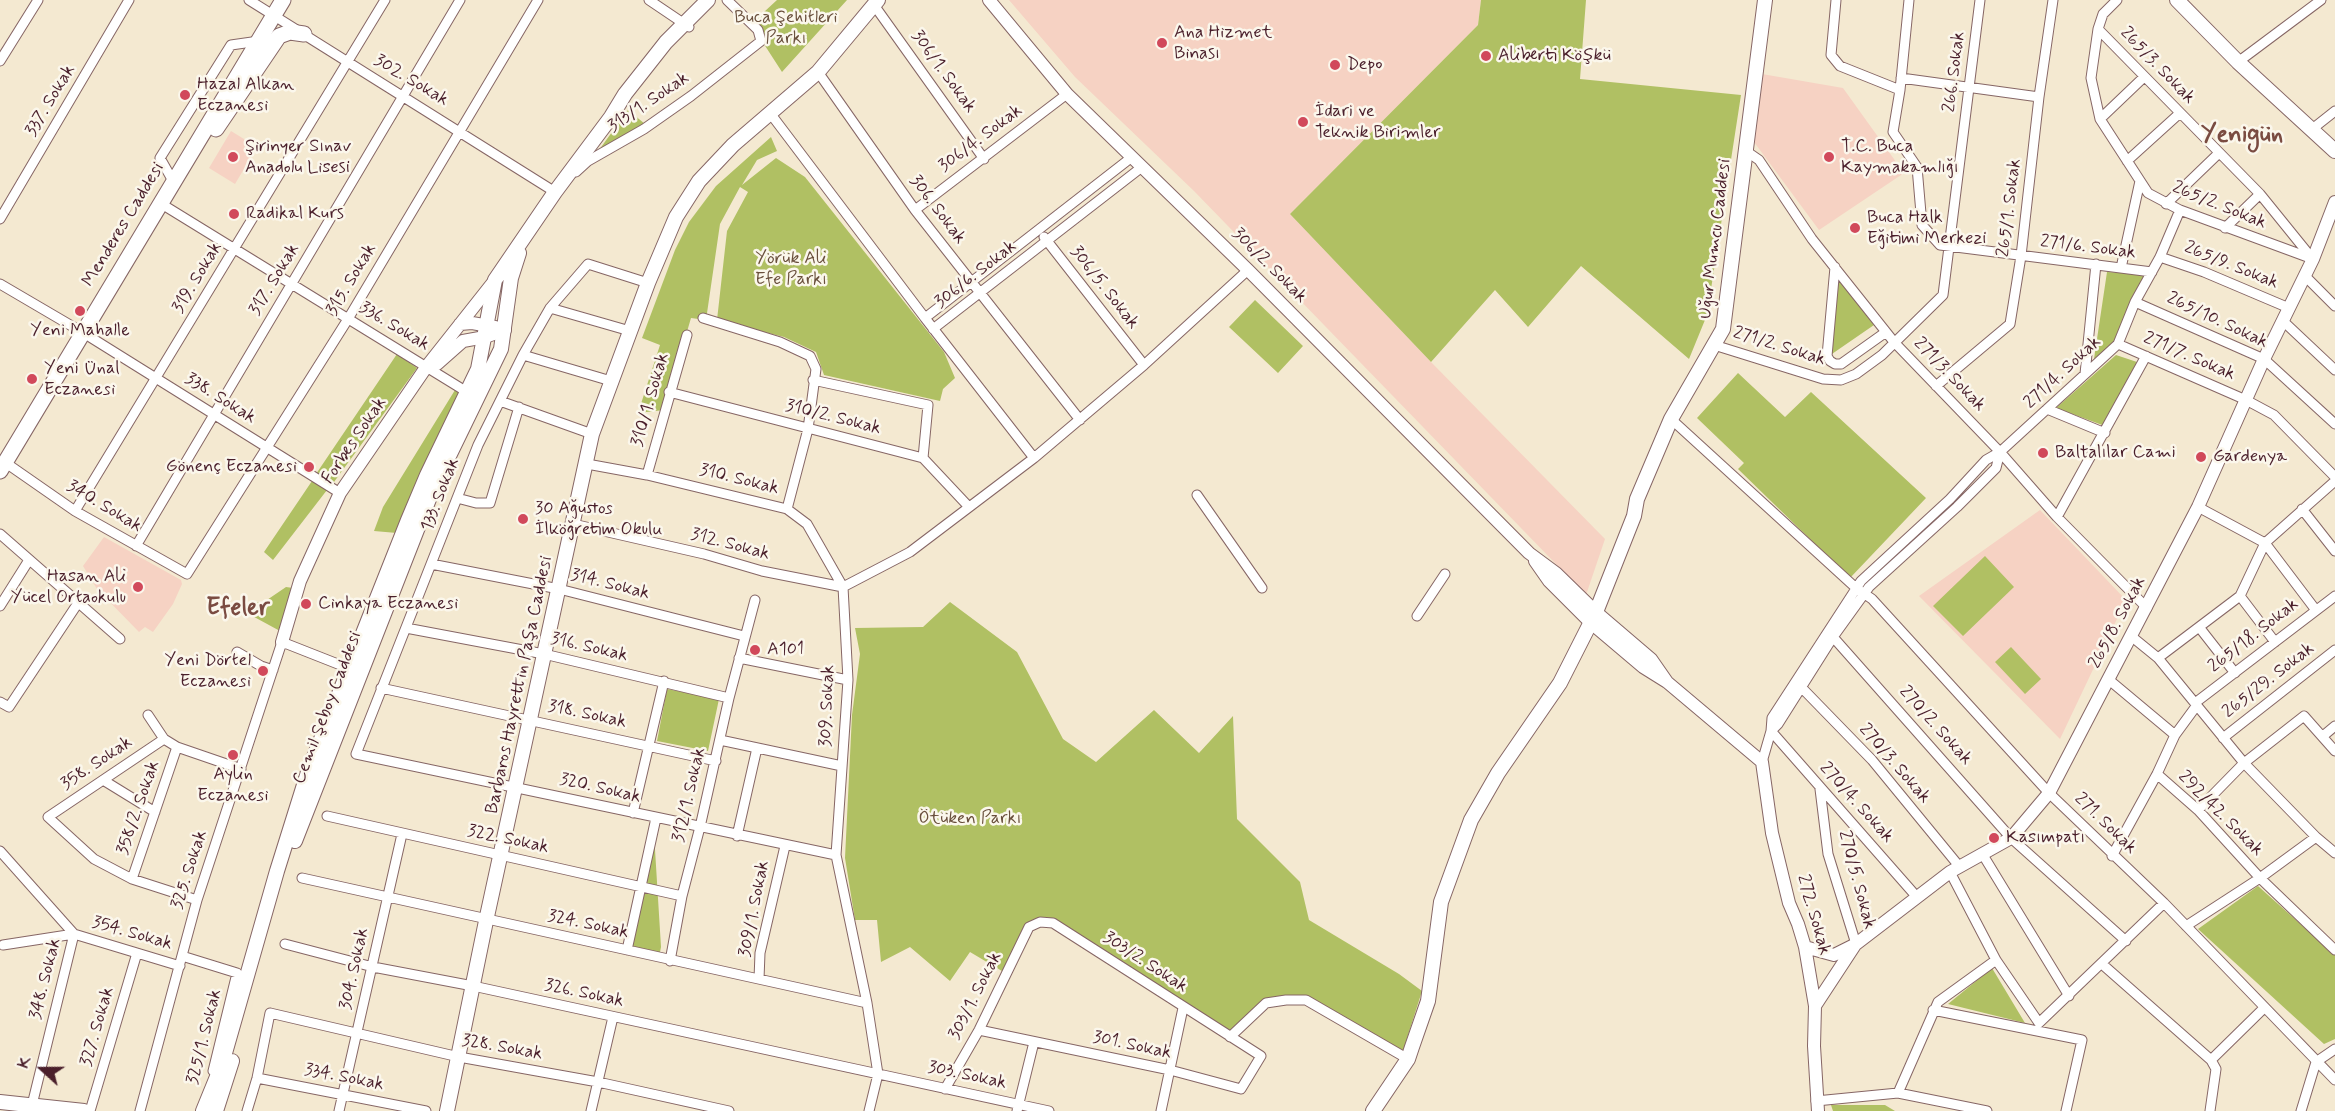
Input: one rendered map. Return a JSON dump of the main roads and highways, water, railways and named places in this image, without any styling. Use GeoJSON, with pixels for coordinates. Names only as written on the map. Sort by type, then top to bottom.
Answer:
{"type":"FeatureCollection","features":[{"type":"Feature","properties":{"kind":"main road","name":"Menderes Caddesi"},"geometry":{"type":"LineString","coordinates":[[3,467],[283,0]]}},
{"type":"Feature","properties":{"kind":"main road","name":"Forbes Sokak"},"geometry":{"type":"LineString","coordinates":[[467,392],[478,369],[495,280],[625,94],[708,0]]}},
{"type":"Feature","properties":{"kind":"main road","name":"Forbes Sokak"},"geometry":{"type":"LineString","coordinates":[[687,25],[718,0]]}},
{"type":"Feature","properties":{"kind":"main road","name":"Uğur Mumcu Caddesi"},"geometry":{"type":"LineString","coordinates":[[1373,1111],[1408,1059],[1428,1001],[1441,902],[1471,820],[1498,773],[1554,691],[1554,678],[1591,615],[1625,514],[1637,499],[1671,419],[1723,329],[1765,0]]}},
{"type":"Feature","properties":{"kind":"main road"},"geometry":{"type":"LineString","coordinates":[[2177,0],[2238,62],[2335,151]]}},
{"type":"Feature","properties":{"kind":"main road","name":"Barbaros Hayrettin Paşa Caddesi"},"geometry":{"type":"LineString","coordinates":[[447,1111],[592,434],[648,283],[676,217],[699,182],[734,145],[818,72],[876,2]]}},
{"type":"Feature","properties":{"kind":"main road"},"geometry":{"type":"LineString","coordinates":[[191,151],[204,147],[279,36],[290,32],[304,34]]}},
{"type":"Feature","properties":{"kind":"main road"},"geometry":{"type":"LineString","coordinates":[[2311,130],[2335,162]]}},
{"type":"Feature","properties":{"kind":"main road","name":"Cemil Şeboy Caddesi"},"geometry":{"type":"LineString","coordinates":[[214,1108],[282,874],[433,489],[501,349],[511,278],[523,241]]}},
{"type":"Feature","properties":{"kind":"main road","name":"Cemil Şeboy Caddesi"},"geometry":{"type":"LineString","coordinates":[[214,1108],[221,1067],[308,772],[393,556],[427,475],[467,392]]}},
{"type":"Feature","properties":{"kind":"main road"},"geometry":{"type":"LineString","coordinates":[[0,1102],[31,1108],[84,1111]]}},
{"type":"Feature","properties":{"kind":"place","name":"Ana Hizmet Binası"},"geometry":{"type":"Point","coordinates":[1162,43]}},
{"type":"Feature","properties":{"kind":"place","name":"Aliberti Köşkü"},"geometry":{"type":"Point","coordinates":[1486,56]}},
{"type":"Feature","properties":{"kind":"place","name":"Depo"},"geometry":{"type":"Point","coordinates":[1335,65]}},
{"type":"Feature","properties":{"kind":"place","name":"Hazal Alkan Eczanesi"},"geometry":{"type":"Point","coordinates":[185,95]}},
{"type":"Feature","properties":{"kind":"place","name":"İdari ve Teknik Birimler"},"geometry":{"type":"Point","coordinates":[1303,122]}},
{"type":"Feature","properties":{"kind":"place","name":"Şirinyer Sınav Anadolu Lisesi"},"geometry":{"type":"Point","coordinates":[233,157]}},
{"type":"Feature","properties":{"kind":"place","name":"T.C. Buca Kaymakamlığı"},"geometry":{"type":"Point","coordinates":[1829,157]}},
{"type":"Feature","properties":{"kind":"place","name":"Radikal Kurs"},"geometry":{"type":"Point","coordinates":[234,214]}},
{"type":"Feature","properties":{"kind":"place","name":"Buca Halk Eğitimi Merkezi"},"geometry":{"type":"Point","coordinates":[1855,228]}},
{"type":"Feature","properties":{"kind":"place","name":"Yeni Mahalle"},"geometry":{"type":"Point","coordinates":[80,311]}},
{"type":"Feature","properties":{"kind":"place","name":"Yeni Ünal Eczanesi"},"geometry":{"type":"Point","coordinates":[32,379]}},
{"type":"Feature","properties":{"kind":"place","name":"Baltalılar Cami"},"geometry":{"type":"Point","coordinates":[2043,453]}},
{"type":"Feature","properties":{"kind":"place","name":"Gardenya"},"geometry":{"type":"Point","coordinates":[2201,457]}},
{"type":"Feature","properties":{"kind":"place","name":"Gönenç Eczanesi"},"geometry":{"type":"Point","coordinates":[309,467]}},
{"type":"Feature","properties":{"kind":"place","name":"30 Ağustos İlköğretim Okulu"},"geometry":{"type":"Point","coordinates":[523,519]}},
{"type":"Feature","properties":{"kind":"place","name":"Hasan Ali Yücel Ortaokulu"},"geometry":{"type":"Point","coordinates":[138,587]}},
{"type":"Feature","properties":{"kind":"place","name":"Cinkaya Eczanesi"},"geometry":{"type":"Point","coordinates":[306,604]}},
{"type":"Feature","properties":{"kind":"place","name":"A101"},"geometry":{"type":"Point","coordinates":[755,650]}},
{"type":"Feature","properties":{"kind":"place","name":"Yeni Dörtel Eczanesi"},"geometry":{"type":"Point","coordinates":[263,671]}},
{"type":"Feature","properties":{"kind":"place","name":"Aylin Eczanesi"},"geometry":{"type":"Point","coordinates":[233,755]}},
{"type":"Feature","properties":{"kind":"place","name":"Kasımpatı"},"geometry":{"type":"Point","coordinates":[1994,838]}},
{"type":"Feature","properties":{"kind":"district","name":"Yenigün"},"geometry":{"type":"Point","coordinates":[2242,136]}},
{"type":"Feature","properties":{"kind":"district","name":"Efeler"},"geometry":{"type":"Point","coordinates":[238,609]}},
{"type":"Feature","properties":{"kind":"park label","name":"Buca Şehitleri Parkı"},"geometry":{"type":"Point","coordinates":[786,28]}},
{"type":"Feature","properties":{"kind":"park label","name":"Yörük Ali Efe Parkı"},"geometry":{"type":"Point","coordinates":[791,269]}},
{"type":"Feature","properties":{"kind":"park label","name":"Ötüken Parkı"},"geometry":{"type":"Point","coordinates":[970,819]}}]}
